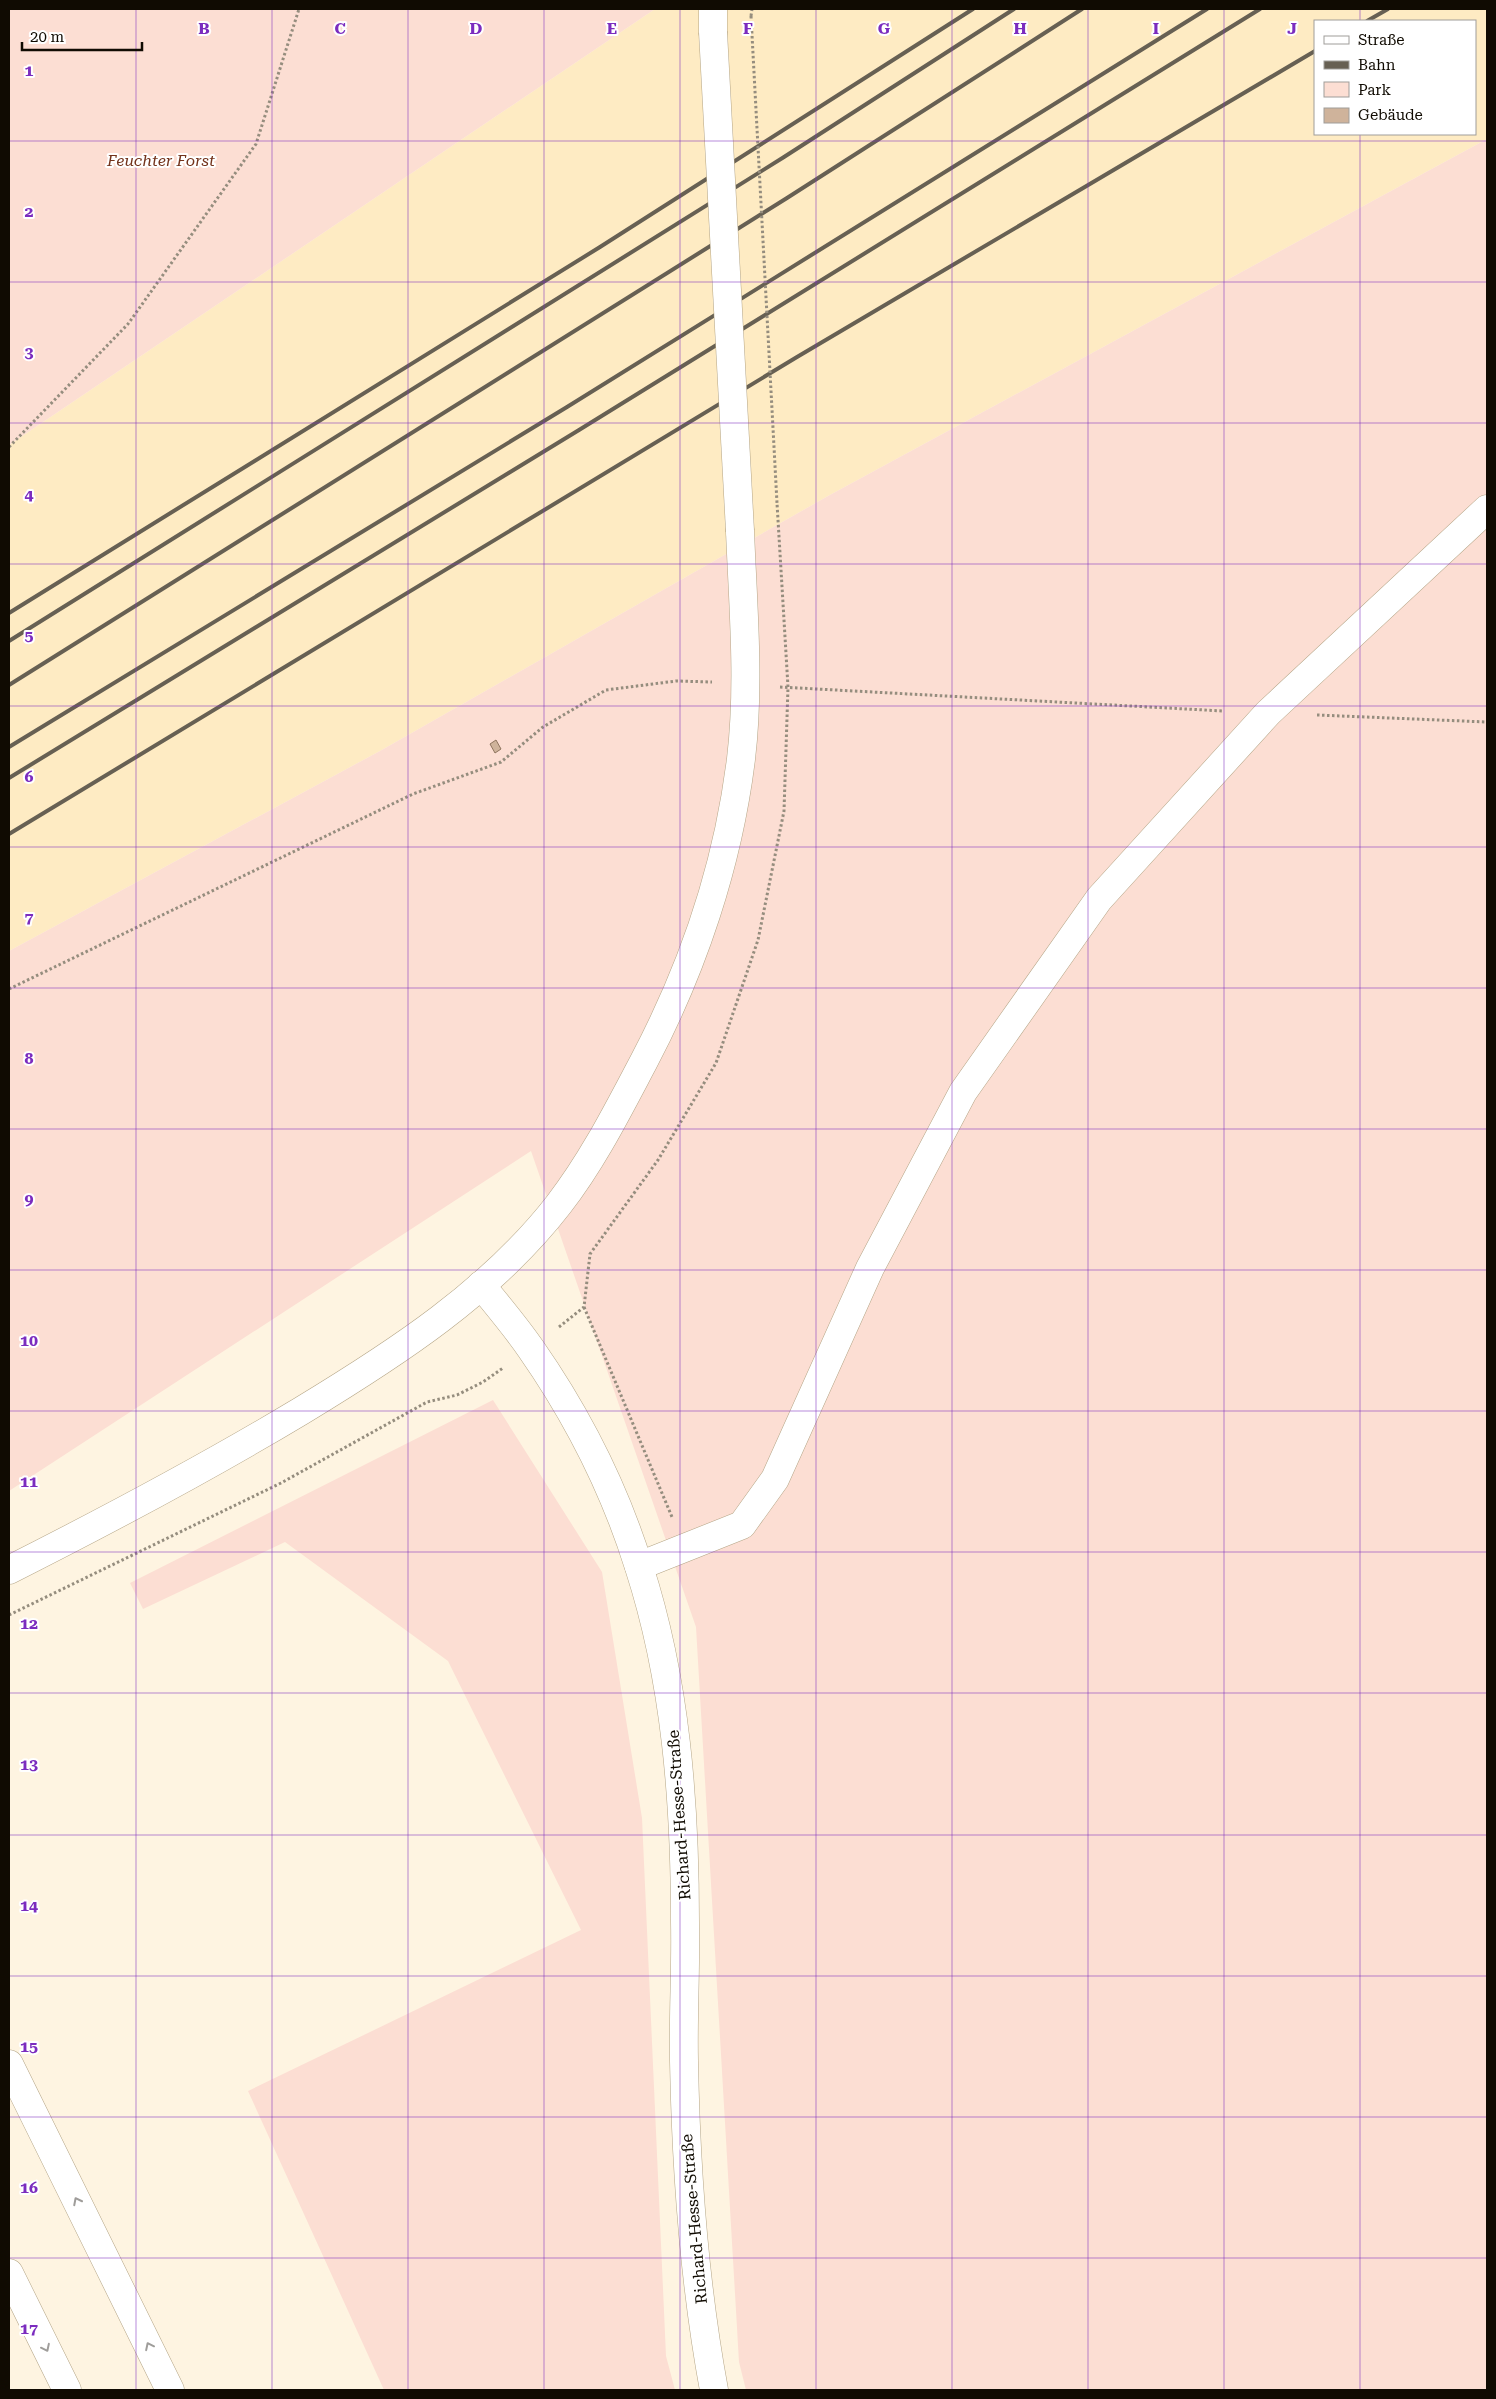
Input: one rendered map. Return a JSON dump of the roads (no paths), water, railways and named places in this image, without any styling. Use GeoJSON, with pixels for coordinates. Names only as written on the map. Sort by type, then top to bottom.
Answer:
{"type":"FeatureCollection","features":[{"type":"Feature","properties":{"kind":"main road"},"geometry":{"type":"LineString","coordinates":[[9,1570],[206,1467],[315,1403],[425,1331],[481,1285],[531,1236],[558,1205],[583,1170],[611,1124],[657,1037],[675,996],[713,891],[730,826],[741,758],[745,683],[740,530],[713,20]]}},
{"type":"Feature","properties":{"kind":"main road"},"geometry":{"type":"LineString","coordinates":[[639,1566],[742,1525],[775,1479],[870,1268],[963,1092],[1099,899],[1268,714],[1487,510]]}},
{"type":"Feature","properties":{"kind":"main road","name":"Richard-Hesse-Straße"},"geometry":{"type":"LineString","coordinates":[[481,1285],[531,1348],[576,1423],[617,1508],[639,1566],[659,1645],[676,1749],[683,1838],[685,1894],[684,2059],[687,2164],[695,2254],[714,2390]]}},
{"type":"Feature","properties":{"kind":"main road"},"geometry":{"type":"LineString","coordinates":[[9,2064],[170,2390]]}},
{"type":"Feature","properties":{"kind":"main road"},"geometry":{"type":"LineString","coordinates":[[9,2273],[67,2390]]}},
{"type":"Feature","properties":{"kind":"railway"},"geometry":{"type":"LineString","coordinates":[[9,613],[600,247],[973,9]]}},
{"type":"Feature","properties":{"kind":"railway"},"geometry":{"type":"LineString","coordinates":[[9,641],[784,157],[1014,9]]}},
{"type":"Feature","properties":{"kind":"railway"},"geometry":{"type":"LineString","coordinates":[[9,685],[787,198],[1082,9]]}},
{"type":"Feature","properties":{"kind":"railway"},"geometry":{"type":"LineString","coordinates":[[9,747],[567,407],[1207,9]]}},
{"type":"Feature","properties":{"kind":"railway"},"geometry":{"type":"LineString","coordinates":[[9,778],[579,430],[1260,9]]}},
{"type":"Feature","properties":{"kind":"railway"},"geometry":{"type":"LineString","coordinates":[[1369,20],[1388,9]]}},
{"type":"Feature","properties":{"kind":"railway"},"geometry":{"type":"LineString","coordinates":[[9,834],[797,357],[1314,52]]}},
{"type":"Feature","properties":{"kind":"park label","name":"Feuchter Forst"},"geometry":{"type":"Point","coordinates":[161,160]}}]}
